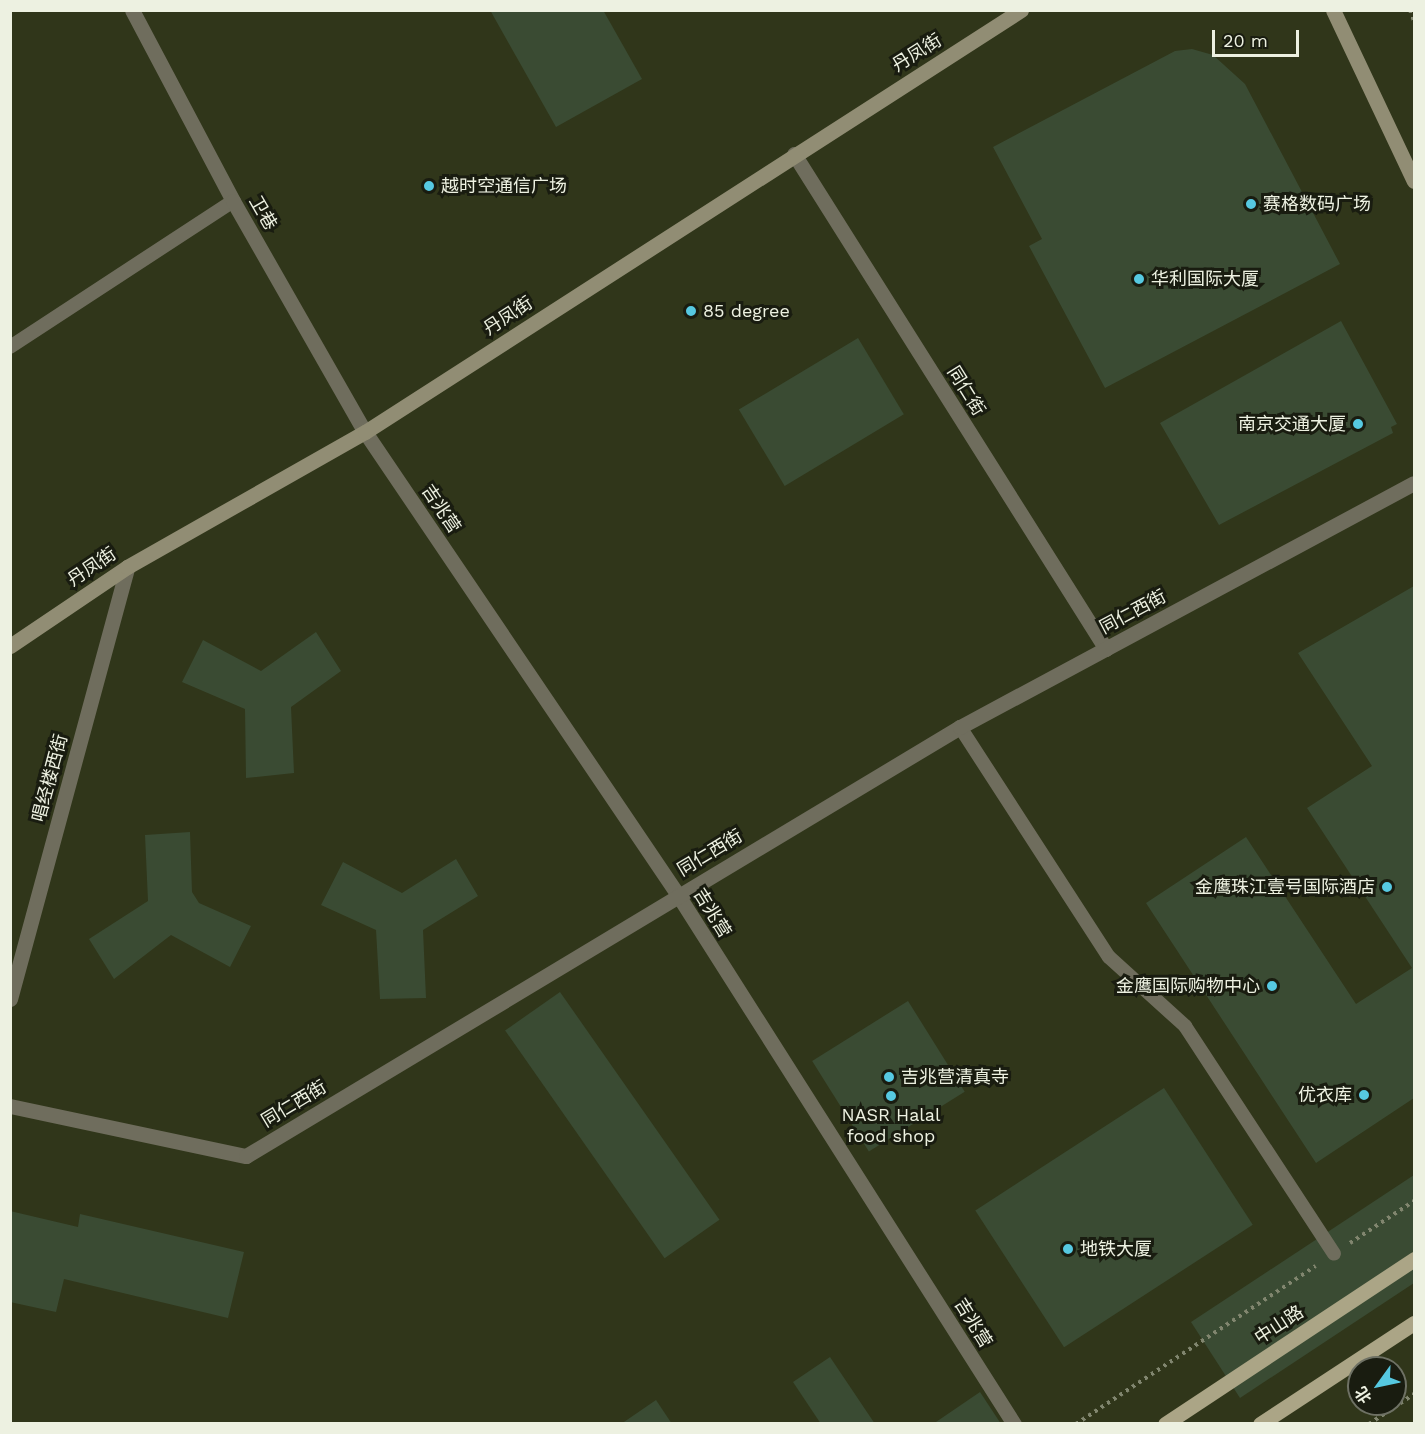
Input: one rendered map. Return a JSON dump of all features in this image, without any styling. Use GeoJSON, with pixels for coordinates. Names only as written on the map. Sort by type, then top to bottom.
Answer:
{"type":"FeatureCollection","features":[{"type":"Feature","properties":{"kind":"main road","name":"丹凤街"},"geometry":{"type":"LineString","coordinates":[[10,646],[127,567],[365,432],[1021,10]]}},
{"type":"Feature","properties":{"kind":"main road"},"geometry":{"type":"LineString","coordinates":[[1333,10],[1414,181]]}},
{"type":"Feature","properties":{"kind":"main road","name":"中山路"},"geometry":{"type":"LineString","coordinates":[[1165,1424],[1414,1259]]}},
{"type":"Feature","properties":{"kind":"main road"},"geometry":{"type":"LineString","coordinates":[[1260,1424],[1414,1323]]}},
{"type":"Feature","properties":{"kind":"street","name":"卫巷"},"geometry":{"type":"LineString","coordinates":[[132,10],[233,201],[365,432]]}},
{"type":"Feature","properties":{"kind":"street","name":"同仁街"},"geometry":{"type":"LineString","coordinates":[[794,154],[1106,649]]}},
{"type":"Feature","properties":{"kind":"street","name":"吉兆营"},"geometry":{"type":"LineString","coordinates":[[365,432],[678,895],[1014,1424]]}},
{"type":"Feature","properties":{"kind":"street","name":"同仁西街"},"geometry":{"type":"LineString","coordinates":[[10,1106],[246,1156],[960,727],[1414,483]]}},
{"type":"Feature","properties":{"kind":"street","name":"唱经楼西街"},"geometry":{"type":"LineString","coordinates":[[10,999],[127,567]]}},
{"type":"Feature","properties":{"kind":"lane"},"geometry":{"type":"LineString","coordinates":[[10,346],[233,201]]}},
{"type":"Feature","properties":{"kind":"lane"},"geometry":{"type":"LineString","coordinates":[[960,727],[1109,957],[1185,1026],[1334,1254]]}},
{"type":"Feature","properties":{"kind":"path"},"geometry":{"type":"LineString","coordinates":[[1410,10],[1414,21]]}},
{"type":"Feature","properties":{"kind":"path"},"geometry":{"type":"LineString","coordinates":[[1076,1424],[1414,1201]]}},
{"type":"Feature","properties":{"kind":"path"},"geometry":{"type":"LineString","coordinates":[[1369,1424],[1414,1394]]}},
{"type":"Feature","properties":{"kind":"building"},"geometry":{"type":"Polygon","coordinates":[[[490,10],[603,10],[642,79],[556,127],[490,10]]]}},
{"type":"Feature","properties":{"kind":"building","name":"赛格数码广场"},"geometry":{"type":"Polygon","coordinates":[[[1192,49],[1213,55],[1245,84],[1340,264],[1105,388],[1029,246],[1042,239],[993,147],[1175,51],[1192,49]]]}},
{"type":"Feature","properties":{"kind":"building"},"geometry":{"type":"Polygon","coordinates":[[[1341,321],[1397,424],[1391,427],[1393,433],[1219,525],[1160,423],[1341,321]]]}},
{"type":"Feature","properties":{"kind":"building"},"geometry":{"type":"Polygon","coordinates":[[[858,338],[904,414],[785,486],[739,410],[858,338]]]}},
{"type":"Feature","properties":{"kind":"building","name":"金鹰国际购物中心"},"geometry":{"type":"Polygon","coordinates":[[[1414,586],[1414,1098],[1316,1163],[1146,903],[1246,837],[1356,1004],[1412,968],[1307,808],[1372,766],[1298,653],[1414,586]]]}},
{"type":"Feature","properties":{"kind":"building"},"geometry":{"type":"Polygon","coordinates":[[[316,632],[341,671],[291,707],[294,773],[246,778],[245,709],[182,682],[203,640],[261,671],[316,632]]]}},
{"type":"Feature","properties":{"kind":"building"},"geometry":{"type":"Polygon","coordinates":[[[190,832],[192,892],[199,903],[251,926],[230,967],[171,935],[114,979],[89,939],[148,901],[145,835],[190,832]]]}},
{"type":"Feature","properties":{"kind":"building"},"geometry":{"type":"Polygon","coordinates":[[[456,859],[478,896],[423,930],[426,998],[380,999],[376,930],[321,905],[343,862],[402,893],[456,859]]]}},
{"type":"Feature","properties":{"kind":"building"},"geometry":{"type":"Polygon","coordinates":[[[560,992],[719,1220],[665,1258],[505,1030],[560,992]]]}},
{"type":"Feature","properties":{"kind":"building","name":"吉兆营清真寺"},"geometry":{"type":"Polygon","coordinates":[[[908,1001],[965,1092],[869,1152],[812,1061],[908,1001]]]}},
{"type":"Feature","properties":{"kind":"building"},"geometry":{"type":"Polygon","coordinates":[[[1164,1088],[1253,1225],[1064,1347],[975,1211],[1164,1088]]]}},
{"type":"Feature","properties":{"kind":"building"},"geometry":{"type":"Polygon","coordinates":[[[1414,1175],[1414,1283],[1240,1398],[1191,1322],[1414,1175]]]}},
{"type":"Feature","properties":{"kind":"building"},"geometry":{"type":"Polygon","coordinates":[[[10,1211],[78,1227],[80,1214],[244,1252],[228,1318],[64,1279],[56,1312],[10,1302],[10,1211]]]}},
{"type":"Feature","properties":{"kind":"building"},"geometry":{"type":"Polygon","coordinates":[[[830,1357],[875,1424],[821,1424],[793,1382],[830,1357]]]}},
{"type":"Feature","properties":{"kind":"building"},"geometry":{"type":"Polygon","coordinates":[[[980,1392],[1001,1424],[933,1424],[980,1392]]]}},
{"type":"Feature","properties":{"kind":"building"},"geometry":{"type":"Polygon","coordinates":[[[656,1400],[672,1424],[621,1424],[656,1400]]]}},
{"type":"Feature","properties":{"kind":"place","name":"越时空通信广场"},"geometry":{"type":"Point","coordinates":[429,186]}},
{"type":"Feature","properties":{"kind":"place","name":"赛格数码广场"},"geometry":{"type":"Point","coordinates":[1251,204]}},
{"type":"Feature","properties":{"kind":"place","name":"华利国际大厦"},"geometry":{"type":"Point","coordinates":[1139,279]}},
{"type":"Feature","properties":{"kind":"place","name":"85 degree"},"geometry":{"type":"Point","coordinates":[691,311]}},
{"type":"Feature","properties":{"kind":"place","name":"南京交通大厦"},"geometry":{"type":"Point","coordinates":[1358,424]}},
{"type":"Feature","properties":{"kind":"place","name":"金鹰珠江壹号国际酒店"},"geometry":{"type":"Point","coordinates":[1387,887]}},
{"type":"Feature","properties":{"kind":"place","name":"金鹰国际购物中心"},"geometry":{"type":"Point","coordinates":[1272,986]}},
{"type":"Feature","properties":{"kind":"place","name":"吉兆营清真寺"},"geometry":{"type":"Point","coordinates":[889,1077]}},
{"type":"Feature","properties":{"kind":"place","name":"优衣库"},"geometry":{"type":"Point","coordinates":[1364,1095]}},
{"type":"Feature","properties":{"kind":"place","name":"NASR Halal food shop"},"geometry":{"type":"Point","coordinates":[891,1096]}},
{"type":"Feature","properties":{"kind":"place","name":"地铁大厦"},"geometry":{"type":"Point","coordinates":[1068,1249]}}]}
